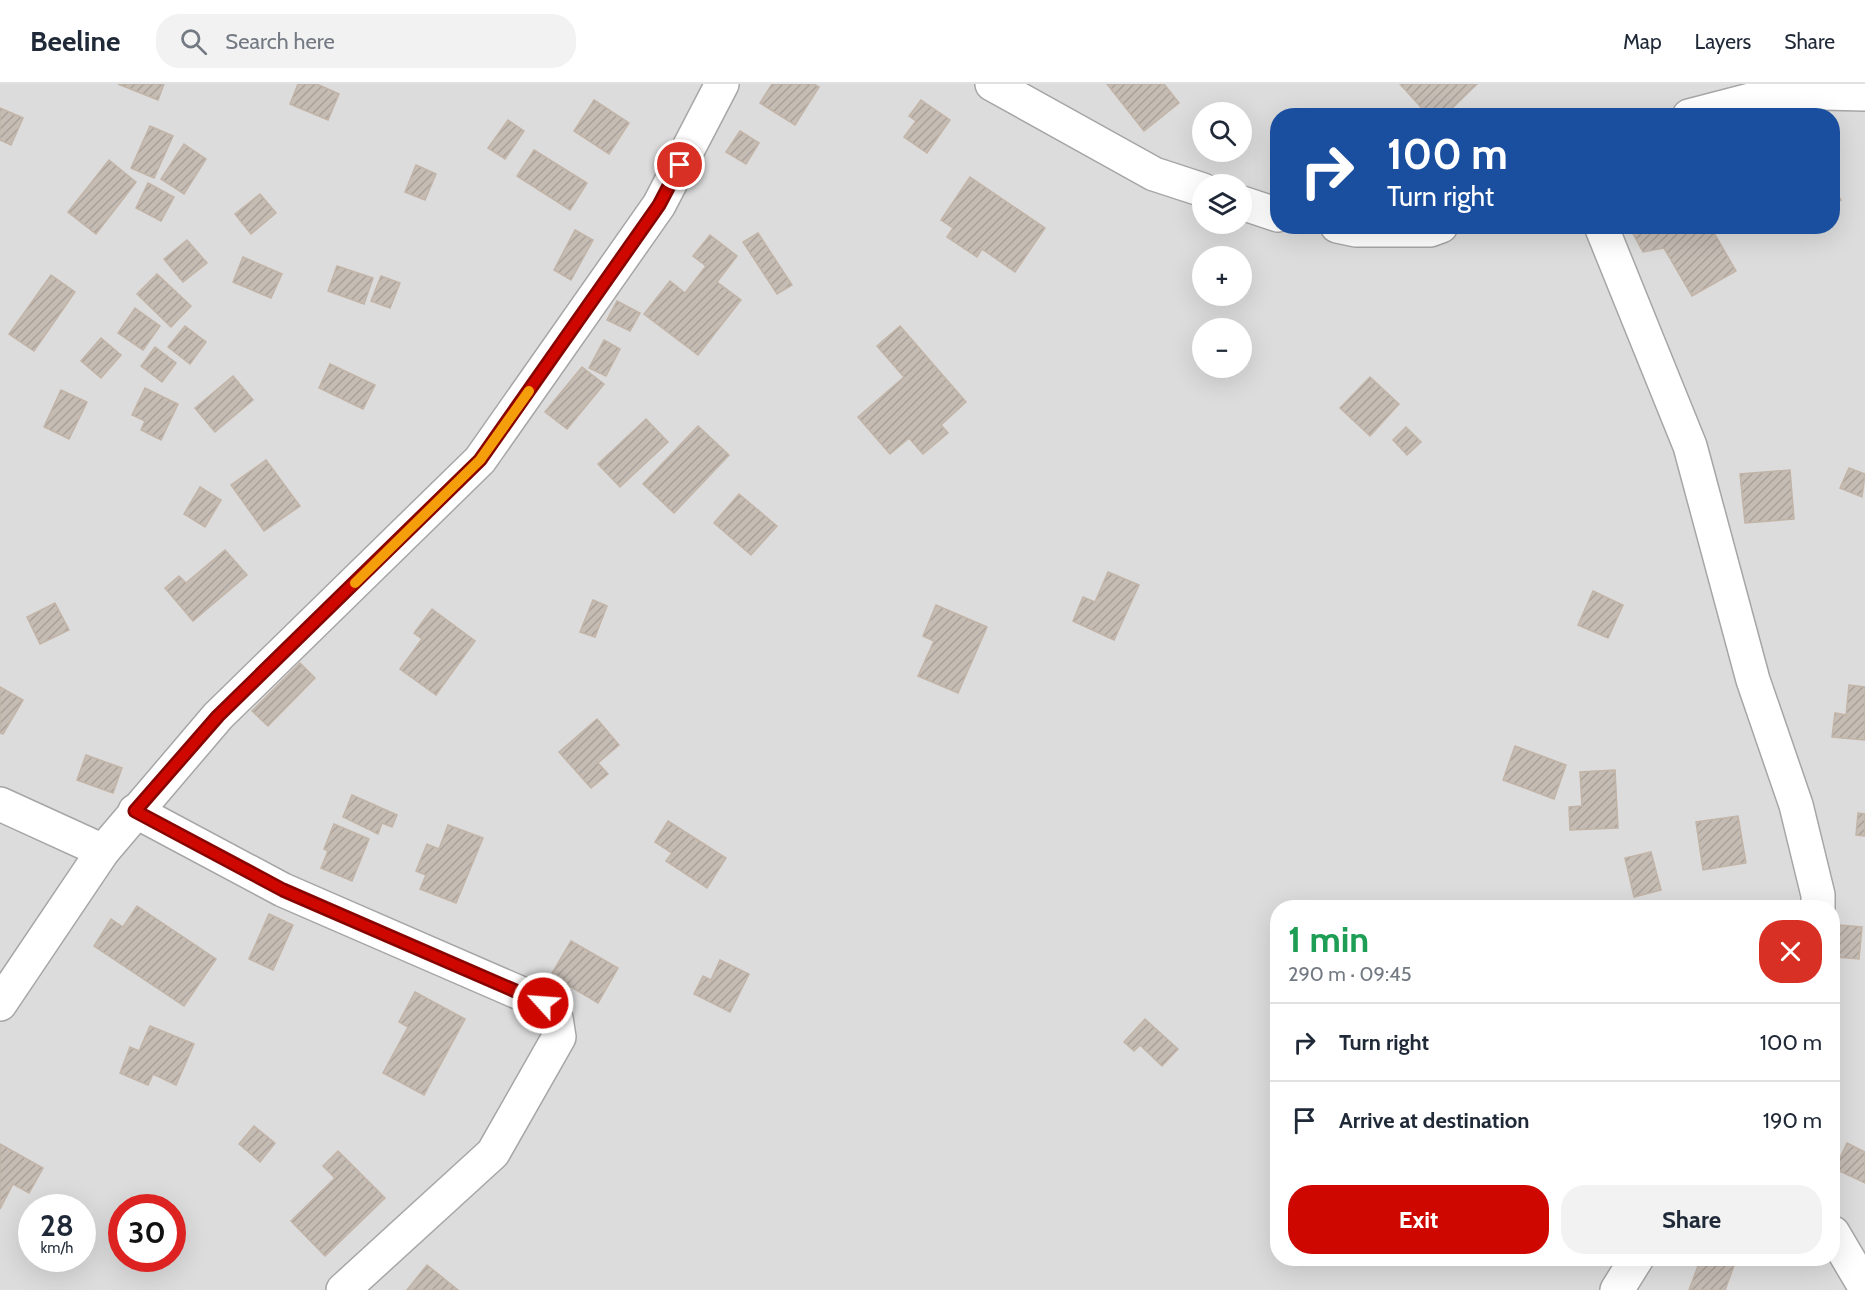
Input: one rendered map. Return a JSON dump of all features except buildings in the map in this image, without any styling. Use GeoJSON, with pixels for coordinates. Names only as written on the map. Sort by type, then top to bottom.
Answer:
{"type":"FeatureCollection","features":[{"type":"Feature","properties":{"kind":"street"},"geometry":{"type":"LineString","coordinates":[[0,1004],[103,851],[218,716],[480,460],[659,205],[722,84]]}},
{"type":"Feature","properties":{"kind":"street"},"geometry":{"type":"LineString","coordinates":[[992,84],[1154,174],[1192,186]]}},
{"type":"Feature","properties":{"kind":"street"},"geometry":{"type":"LineString","coordinates":[[1720,108],[1781,92],[1865,94]]}},
{"type":"Feature","properties":{"kind":"street"},"geometry":{"type":"LineString","coordinates":[[1252,206],[1270,212]]}},
{"type":"Feature","properties":{"kind":"street"},"geometry":{"type":"LineString","coordinates":[[1604,234],[1690,446],[1753,680],[1796,805],[1818,900]]}},
{"type":"Feature","properties":{"kind":"street"},"geometry":{"type":"LineString","coordinates":[[0,804],[103,851]]}},
{"type":"Feature","properties":{"kind":"street"},"geometry":{"type":"LineString","coordinates":[[135,811],[283,890],[543,1003],[556,1018],[559,1037],[550,1058],[494,1153],[343,1290]]}},
{"type":"Feature","properties":{"kind":"street"},"geometry":{"type":"LineString","coordinates":[[1840,1245],[1865,1287]]}},
{"type":"Feature","properties":{"kind":"street"},"geometry":{"type":"LineString","coordinates":[[1617,1290],[1632,1266]]}},
{"type":"Feature","properties":{"kind":"shaded area"},"geometry":{"type":"Polygon","coordinates":[[[0,84],[1865,84],[1865,1290],[0,1290],[0,84]]]}},
{"type":"Feature","properties":{"kind":"slow traffic"},"geometry":{"type":"LineString","coordinates":[[355,583],[480,460],[529,391]]}},
{"type":"Feature","properties":{"kind":"route"},"geometry":{"type":"LineString","coordinates":[[543,1003],[283,890],[135,811],[218,716],[480,460],[659,205],[680,165]]}}]}
